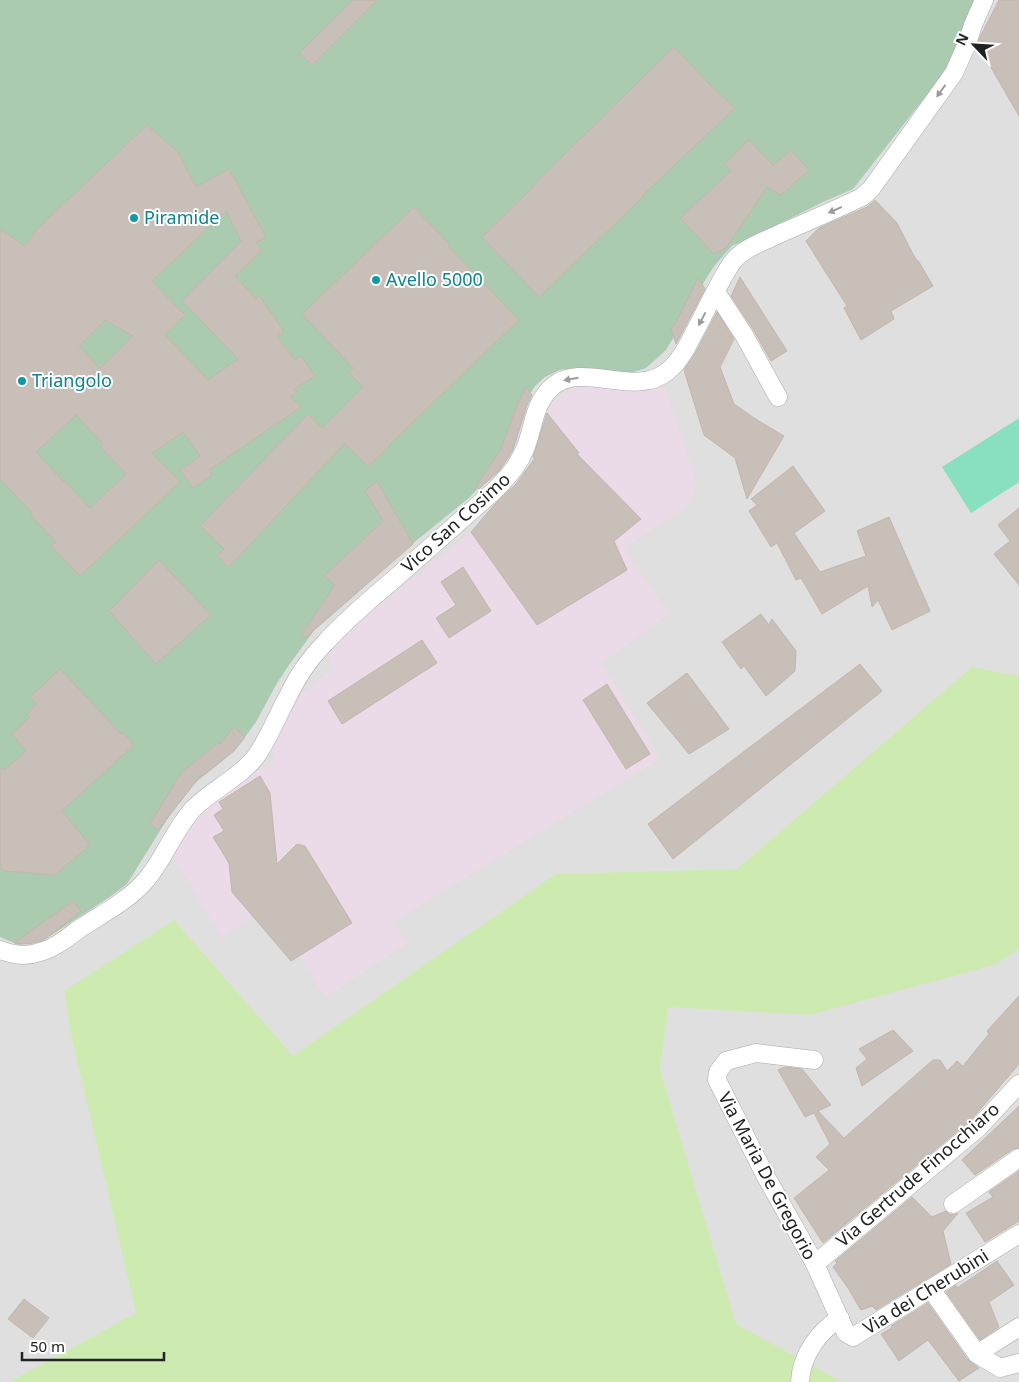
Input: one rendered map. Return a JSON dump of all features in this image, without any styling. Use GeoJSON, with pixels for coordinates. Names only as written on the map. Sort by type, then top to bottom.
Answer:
{"type":"FeatureCollection","features":[{"type":"Feature","properties":{"kind":"street","name":"Vico San Cosimo"},"geometry":{"type":"LineString","coordinates":[[0,950],[21,955],[42,952],[56,945],[135,891],[153,871],[183,821],[195,807],[246,767],[256,756],[266,741],[288,695],[322,645],[356,612],[508,478],[524,452],[534,416],[545,394],[560,381],[571,378],[583,377],[624,382],[656,379],[668,371],[686,348],[721,280],[740,254],[862,197],[871,188],[954,74],[984,0]]}},
{"type":"Feature","properties":{"kind":"street"},"geometry":{"type":"LineString","coordinates":[[716,292],[744,335],[778,397]]}},
{"type":"Feature","properties":{"kind":"street","name":"Via Maria De Gregorio"},"geometry":{"type":"LineString","coordinates":[[814,1060],[756,1053],[726,1061],[718,1072],[717,1080],[765,1175],[815,1264],[840,1318]]}},
{"type":"Feature","properties":{"kind":"street","name":"Via Gertrude Finocchiaro"},"geometry":{"type":"LineString","coordinates":[[815,1264],[978,1128],[1016,1093]]}},
{"type":"Feature","properties":{"kind":"street"},"geometry":{"type":"LineString","coordinates":[[953,1204],[1019,1158]]}},
{"type":"Feature","properties":{"kind":"street","name":"Via dei Cherubini"},"geometry":{"type":"LineString","coordinates":[[840,1318],[846,1333],[853,1337],[1019,1234]]}},
{"type":"Feature","properties":{"kind":"street"},"geometry":{"type":"LineString","coordinates":[[931,1289],[977,1354],[1000,1368],[1019,1363]]}},
{"type":"Feature","properties":{"kind":"street"},"geometry":{"type":"LineString","coordinates":[[800,1382],[802,1366],[814,1342],[830,1324],[840,1318]]}},
{"type":"Feature","properties":{"kind":"street"},"geometry":{"type":"LineString","coordinates":[[977,1354],[1019,1327]]}},
{"type":"Feature","properties":{"kind":"shaded area"},"geometry":{"type":"Polygon","coordinates":[[[0,0],[1019,0],[1019,1382],[0,1382],[0,0]]]}},
{"type":"Feature","properties":{"kind":"shaded area"},"geometry":{"type":"Polygon","coordinates":[[[587,385],[628,391],[665,387],[696,481],[695,489],[687,505],[678,513],[624,548],[669,614],[602,663],[660,759],[393,922],[408,943],[325,997],[268,906],[222,938],[173,856],[199,810],[276,760],[270,746],[297,698],[334,668],[327,655],[346,633],[503,506],[509,490],[532,462],[550,406],[556,398],[565,392],[587,385]]]}},
{"type":"Feature","properties":{"kind":"green space"},"geometry":{"type":"Polygon","coordinates":[[[0,0],[975,0],[970,9],[959,43],[944,73],[853,189],[732,246],[707,277],[666,350],[646,368],[627,374],[562,369],[545,377],[535,386],[486,480],[470,497],[395,558],[316,628],[277,683],[256,722],[245,737],[237,747],[195,783],[171,813],[127,884],[41,942],[19,945],[0,937],[0,0]]]}},
{"type":"Feature","properties":{"kind":"green space"},"geometry":{"type":"Polygon","coordinates":[[[1019,418],[1019,482],[971,513],[942,467],[1019,418]]]}},
{"type":"Feature","properties":{"kind":"green space"},"geometry":{"type":"Polygon","coordinates":[[[972,667],[1019,676],[1019,950],[994,965],[810,1015],[668,1007],[660,1070],[736,1324],[842,1382],[9,1382],[136,1313],[71,1035],[64,991],[174,920],[293,1056],[556,874],[737,869],[972,667]]]}},
{"type":"Feature","properties":{"kind":"building"},"geometry":{"type":"Polygon","coordinates":[[[353,0],[377,0],[312,65],[299,53],[353,0]]]}},
{"type":"Feature","properties":{"kind":"building"},"geometry":{"type":"Polygon","coordinates":[[[999,0],[1019,0],[1019,116],[978,45],[980,37],[999,0]]]}},
{"type":"Feature","properties":{"kind":"building"},"geometry":{"type":"Polygon","coordinates":[[[674,47],[735,108],[539,297],[482,237],[674,47]]]}},
{"type":"Feature","properties":{"kind":"building"},"geometry":{"type":"Polygon","coordinates":[[[147,125],[179,153],[196,187],[229,169],[266,237],[256,243],[262,249],[235,276],[256,299],[259,295],[284,332],[277,337],[295,360],[301,356],[315,376],[295,389],[297,392],[291,397],[301,407],[209,470],[212,475],[193,488],[180,470],[200,456],[183,432],[152,453],[180,482],[80,576],[51,546],[56,542],[0,479],[0,229],[25,246],[37,229],[147,125]],[[226,211],[152,281],[185,315],[165,335],[208,380],[238,359],[182,301],[241,241],[226,211]],[[105,320],[79,346],[100,369],[133,336],[105,320]],[[76,415],[36,452],[90,508],[126,474],[100,447],[103,444],[76,415]]]}},
{"type":"Feature","properties":{"kind":"building"},"geometry":{"type":"Polygon","coordinates":[[[749,140],[773,165],[791,150],[809,170],[781,195],[767,187],[726,248],[714,254],[680,218],[731,171],[724,164],[749,140]]]}},
{"type":"Feature","properties":{"kind":"building"},"geometry":{"type":"Polygon","coordinates":[[[875,200],[897,223],[915,258],[933,286],[891,311],[894,319],[861,340],[844,308],[847,306],[806,241],[819,228],[867,207],[875,200]]]}},
{"type":"Feature","properties":{"kind":"building"},"geometry":{"type":"Polygon","coordinates":[[[414,207],[450,245],[448,246],[519,320],[368,467],[345,443],[229,567],[217,556],[224,549],[200,526],[308,414],[322,428],[363,387],[349,373],[353,368],[302,314],[414,207]]]}},
{"type":"Feature","properties":{"kind":"building"},"geometry":{"type":"Polygon","coordinates":[[[740,277],[787,351],[771,361],[731,296],[740,277]]]}},
{"type":"Feature","properties":{"kind":"building"},"geometry":{"type":"Polygon","coordinates":[[[698,278],[705,289],[676,344],[671,329],[698,278]]]}},
{"type":"Feature","properties":{"kind":"building"},"geometry":{"type":"Polygon","coordinates":[[[717,312],[734,339],[720,367],[734,404],[784,436],[747,499],[735,458],[704,435],[684,370],[696,352],[717,312]]]}},
{"type":"Feature","properties":{"kind":"building"},"geometry":{"type":"Polygon","coordinates":[[[526,387],[532,395],[513,450],[500,470],[479,489],[476,486],[501,449],[517,405],[526,387]]]}},
{"type":"Feature","properties":{"kind":"building"},"geometry":{"type":"Polygon","coordinates":[[[547,413],[579,453],[577,454],[641,519],[614,541],[627,570],[537,625],[471,532],[495,504],[516,484],[535,458],[533,457],[547,413]]]}},
{"type":"Feature","properties":{"kind":"building"},"geometry":{"type":"Polygon","coordinates":[[[793,466],[825,511],[794,533],[820,572],[866,556],[857,531],[889,517],[930,611],[892,630],[878,600],[872,607],[868,586],[822,614],[801,578],[796,580],[777,543],[771,547],[749,511],[757,505],[751,499],[793,466]]]}},
{"type":"Feature","properties":{"kind":"building"},"geometry":{"type":"Polygon","coordinates":[[[377,481],[413,544],[305,638],[302,634],[335,585],[324,576],[383,521],[365,491],[377,481]]]}},
{"type":"Feature","properties":{"kind":"building"},"geometry":{"type":"Polygon","coordinates":[[[1019,508],[1019,585],[994,554],[1010,541],[998,525],[1019,508]]]}},
{"type":"Feature","properties":{"kind":"building"},"geometry":{"type":"Polygon","coordinates":[[[159,560],[211,615],[156,664],[109,611],[159,560]]]}},
{"type":"Feature","properties":{"kind":"building"},"geometry":{"type":"Polygon","coordinates":[[[463,567],[491,611],[449,638],[436,618],[456,605],[441,582],[463,567]]]}},
{"type":"Feature","properties":{"kind":"building"},"geometry":{"type":"Polygon","coordinates":[[[761,614],[769,625],[772,619],[796,651],[795,671],[766,696],[744,666],[741,669],[722,642],[761,614]]]}},
{"type":"Feature","properties":{"kind":"building"},"geometry":{"type":"Polygon","coordinates":[[[422,640],[437,663],[342,724],[328,701],[422,640]]]}},
{"type":"Feature","properties":{"kind":"building"},"geometry":{"type":"Polygon","coordinates":[[[860,664],[882,691],[673,859],[648,824],[860,664]]]}},
{"type":"Feature","properties":{"kind":"building"},"geometry":{"type":"Polygon","coordinates":[[[60,669],[121,734],[123,733],[134,745],[62,811],[90,845],[55,875],[5,871],[0,867],[0,769],[6,769],[26,751],[12,734],[30,717],[27,714],[37,704],[30,697],[60,669]]]}},
{"type":"Feature","properties":{"kind":"building"},"geometry":{"type":"Polygon","coordinates":[[[687,673],[729,729],[689,754],[647,703],[687,673]]]}},
{"type":"Feature","properties":{"kind":"building"},"geometry":{"type":"Polygon","coordinates":[[[607,684],[650,754],[626,769],[583,700],[607,684]]]}},
{"type":"Feature","properties":{"kind":"building"},"geometry":{"type":"Polygon","coordinates":[[[234,727],[245,737],[234,751],[203,776],[201,775],[158,830],[150,824],[181,773],[218,743],[220,744],[234,727]]]}},
{"type":"Feature","properties":{"kind":"building"},"geometry":{"type":"Polygon","coordinates":[[[260,776],[270,793],[277,864],[297,844],[305,846],[352,923],[291,961],[232,892],[229,863],[213,837],[224,831],[214,815],[223,809],[219,802],[260,776]]]}},
{"type":"Feature","properties":{"kind":"building"},"geometry":{"type":"Polygon","coordinates":[[[73,901],[81,911],[45,939],[30,944],[14,943],[73,901]]]}},
{"type":"Feature","properties":{"kind":"building"},"geometry":{"type":"Polygon","coordinates":[[[1019,996],[1019,1064],[971,1120],[823,1243],[794,1198],[829,1170],[816,1157],[830,1144],[814,1113],[805,1117],[778,1070],[785,1067],[802,1069],[831,1105],[818,1111],[844,1138],[933,1060],[940,1060],[947,1071],[957,1061],[963,1066],[989,1034],[987,1031],[1019,996]]]}},
{"type":"Feature","properties":{"kind":"building"},"geometry":{"type":"Polygon","coordinates":[[[893,1030],[913,1051],[862,1086],[856,1068],[867,1059],[859,1049],[893,1030]]]}},
{"type":"Feature","properties":{"kind":"building"},"geometry":{"type":"Polygon","coordinates":[[[1019,1106],[1019,1148],[1013,1149],[975,1175],[962,1160],[1019,1106]]]}},
{"type":"Feature","properties":{"kind":"building"},"geometry":{"type":"Polygon","coordinates":[[[1019,1171],[1019,1221],[985,1242],[966,1213],[993,1197],[989,1192],[1019,1171]]]}},
{"type":"Feature","properties":{"kind":"building"},"geometry":{"type":"Polygon","coordinates":[[[912,1197],[932,1217],[946,1211],[953,1215],[958,1213],[943,1231],[951,1264],[876,1310],[872,1306],[861,1310],[833,1267],[837,1263],[835,1261],[912,1197]]]}},
{"type":"Feature","properties":{"kind":"building"},"geometry":{"type":"Polygon","coordinates":[[[997,1261],[1014,1285],[989,1302],[999,1327],[980,1340],[946,1292],[956,1285],[957,1288],[997,1261]]]}},
{"type":"Feature","properties":{"kind":"building"},"geometry":{"type":"Polygon","coordinates":[[[24,1299],[49,1318],[33,1338],[8,1319],[24,1299]]]}},
{"type":"Feature","properties":{"kind":"building"},"geometry":{"type":"Polygon","coordinates":[[[928,1303],[968,1360],[979,1368],[959,1381],[928,1340],[899,1361],[881,1334],[928,1303]]]}},
{"type":"Feature","properties":{"kind":"place","name":"Piramide"},"geometry":{"type":"Point","coordinates":[134,218]}},
{"type":"Feature","properties":{"kind":"place","name":"Avello 5000"},"geometry":{"type":"Point","coordinates":[376,280]}},
{"type":"Feature","properties":{"kind":"place","name":"Triangolo"},"geometry":{"type":"Point","coordinates":[22,381]}}]}
